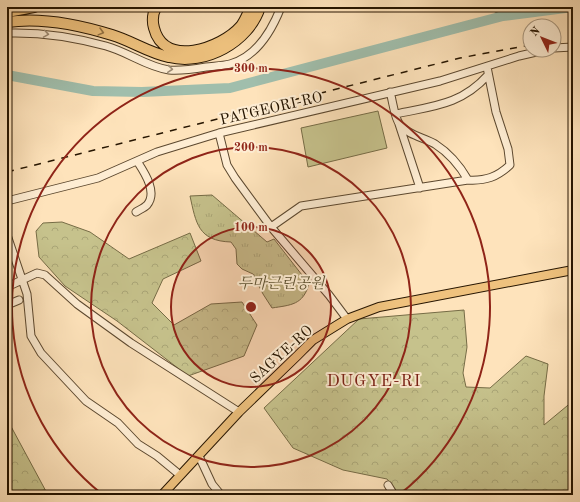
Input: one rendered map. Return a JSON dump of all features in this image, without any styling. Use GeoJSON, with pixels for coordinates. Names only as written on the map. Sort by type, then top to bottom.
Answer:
{"type":"FeatureCollection","features":[{"type":"Feature","properties":{"kind":"highway"},"geometry":{"type":"LineString","coordinates":[[7,12],[34,7]]}},
{"type":"Feature","properties":{"kind":"highway"},"geometry":{"type":"LineString","coordinates":[[156,7],[153,16],[153,25],[156,36],[162,44],[171,49],[182,51],[197,50],[214,45],[228,37],[241,26],[251,7]]}},
{"type":"Feature","properties":{"kind":"highway"},"geometry":{"type":"LineString","coordinates":[[7,22],[39,22],[74,25],[114,36],[170,58],[188,59],[218,51],[238,39],[250,26],[260,7]]}},
{"type":"Feature","properties":{"kind":"main road","name":"SAGYE-RO"},"geometry":{"type":"LineString","coordinates":[[162,495],[238,412],[313,340],[347,319],[379,307],[573,270]]}},
{"type":"Feature","properties":{"kind":"street"},"geometry":{"type":"LineString","coordinates":[[7,32],[34,32],[108,46],[155,66],[169,70],[200,68],[230,64],[240,60],[252,52],[266,36],[281,7]]}},
{"type":"Feature","properties":{"kind":"street"},"geometry":{"type":"LineString","coordinates":[[562,48],[573,48]]}},
{"type":"Feature","properties":{"kind":"street","name":"PATGEORI-RO"},"geometry":{"type":"LineString","coordinates":[[7,201],[98,178],[156,152],[219,133],[440,81],[522,55]]}},
{"type":"Feature","properties":{"kind":"street"},"geometry":{"type":"LineString","coordinates":[[270,227],[300,206],[468,180],[482,181],[492,178],[510,165],[508,149],[496,112],[487,67]]}},
{"type":"Feature","properties":{"kind":"street"},"geometry":{"type":"LineString","coordinates":[[396,114],[454,101],[479,85],[488,75]]}},
{"type":"Feature","properties":{"kind":"street"},"geometry":{"type":"LineString","coordinates":[[390,92],[420,188]]}},
{"type":"Feature","properties":{"kind":"street"},"geometry":{"type":"LineString","coordinates":[[399,124],[410,134],[442,149],[460,167],[468,180]]}},
{"type":"Feature","properties":{"kind":"street"},"geometry":{"type":"LineString","coordinates":[[219,133],[227,165],[270,227],[329,295],[347,319]]}},
{"type":"Feature","properties":{"kind":"street"},"geometry":{"type":"LineString","coordinates":[[136,212],[147,205],[150,198],[150,189],[144,172],[137,161]]}},
{"type":"Feature","properties":{"kind":"street"},"geometry":{"type":"LineString","coordinates":[[7,235],[27,294],[31,336],[41,352],[86,401],[118,423],[138,444],[157,456],[180,475]]}},
{"type":"Feature","properties":{"kind":"street"},"geometry":{"type":"LineString","coordinates":[[7,287],[37,273],[45,275],[77,304],[131,343],[238,412]]}},
{"type":"Feature","properties":{"kind":"street"},"geometry":{"type":"LineString","coordinates":[[7,305],[19,300]]}},
{"type":"Feature","properties":{"kind":"street"},"geometry":{"type":"LineString","coordinates":[[199,456],[212,484],[221,495],[230,495]]}},
{"type":"Feature","properties":{"kind":"street"},"geometry":{"type":"LineString","coordinates":[[388,486],[394,495]]}},
{"type":"Feature","properties":{"kind":"green space"},"geometry":{"type":"Polygon","coordinates":[[[378,111],[387,148],[308,167],[301,128],[378,111]]]}},
{"type":"Feature","properties":{"kind":"green space","name":"두마근린공원"},"geometry":{"type":"Polygon","coordinates":[[[212,195],[267,242],[274,239],[309,284],[300,300],[290,305],[272,308],[253,274],[242,269],[237,264],[236,249],[231,242],[220,241],[212,238],[200,229],[194,214],[190,196],[212,195]]]}},
{"type":"Feature","properties":{"kind":"green space"},"geometry":{"type":"Polygon","coordinates":[[[62,222],[90,232],[129,259],[190,233],[201,261],[163,279],[152,303],[174,325],[211,304],[242,302],[257,325],[244,356],[188,376],[117,321],[65,286],[39,257],[36,231],[43,223],[62,222]]]}},
{"type":"Feature","properties":{"kind":"green space"},"geometry":{"type":"Polygon","coordinates":[[[464,310],[467,347],[463,373],[466,387],[490,388],[526,356],[548,364],[544,396],[544,425],[573,401],[573,495],[400,495],[387,479],[343,470],[293,448],[264,408],[359,319],[464,310]]]}},
{"type":"Feature","properties":{"kind":"green space"},"geometry":{"type":"Polygon","coordinates":[[[7,419],[48,495],[7,495],[7,419]]]}},
{"type":"Feature","properties":{"kind":"waterway"},"geometry":{"type":"LineString","coordinates":[[487,7],[503,16]]}},
{"type":"Feature","properties":{"kind":"waterway"},"geometry":{"type":"LineString","coordinates":[[7,75],[93,91],[142,92],[230,88],[503,16],[573,7]]}},
{"type":"Feature","properties":{"kind":"railway"},"geometry":{"type":"LineString","coordinates":[[562,43],[573,42]]}},
{"type":"Feature","properties":{"kind":"railway"},"geometry":{"type":"LineString","coordinates":[[7,172],[460,58],[522,46]]}},
{"type":"Feature","properties":{"kind":"district","name":"DUGYE-RI"},"geometry":{"type":"Point","coordinates":[374,380]}}]}
